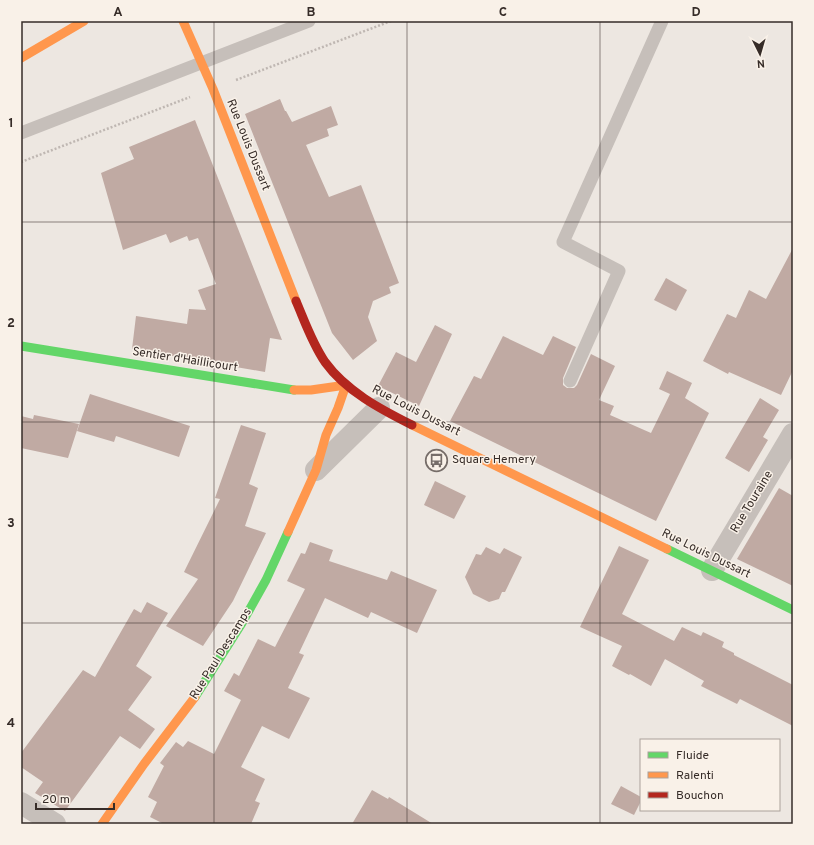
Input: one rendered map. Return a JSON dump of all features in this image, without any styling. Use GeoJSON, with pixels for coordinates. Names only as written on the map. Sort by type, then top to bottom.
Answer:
{"type":"FeatureCollection","features":[{"type":"Feature","properties":{"kind":"street"},"geometry":{"type":"LineString","coordinates":[[21,58],[84,21]]}},
{"type":"Feature","properties":{"kind":"street","name":"Rue Louis Dussart"},"geometry":{"type":"LineString","coordinates":[[183,21],[213,89],[309,333],[331,370],[346,385],[379,408],[793,610]]}},
{"type":"Feature","properties":{"kind":"street","name":"Sentier d'Haillicourt"},"geometry":{"type":"LineString","coordinates":[[21,346],[291,390],[311,390],[346,385]]}},
{"type":"Feature","properties":{"kind":"street","name":"Rue Paul Descamps"},"geometry":{"type":"LineString","coordinates":[[102,824],[144,764],[194,699],[242,623],[266,580],[316,470],[326,435],[346,385]]}},
{"type":"Feature","properties":{"kind":"street","name":"Rue Paul Descamps"},"geometry":{"type":"LineString","coordinates":[[316,470],[379,408]]}},
{"type":"Feature","properties":{"kind":"street","name":"Rue Touraine"},"geometry":{"type":"LineString","coordinates":[[712,570],[793,434]]}},
{"type":"Feature","properties":{"kind":"street"},"geometry":{"type":"LineString","coordinates":[[21,803],[55,824]]}},
{"type":"Feature","properties":{"kind":"lane"},"geometry":{"type":"LineString","coordinates":[[21,133],[309,21]]}},
{"type":"Feature","properties":{"kind":"lane"},"geometry":{"type":"LineString","coordinates":[[570,381],[619,271],[563,242],[662,21]]}},
{"type":"Feature","properties":{"kind":"path"},"geometry":{"type":"LineString","coordinates":[[21,162],[187,97],[213,89],[390,21]]}},
{"type":"Feature","properties":{"kind":"building"},"geometry":{"type":"Polygon","coordinates":[[[280,99],[292,122],[331,106],[338,125],[327,129],[329,136],[306,145],[329,197],[361,185],[399,283],[389,287],[391,293],[373,301],[368,317],[377,341],[353,360],[332,333],[245,114],[280,99]]]}},
{"type":"Feature","properties":{"kind":"building"},"geometry":{"type":"Polygon","coordinates":[[[195,120],[282,340],[270,338],[265,372],[132,349],[136,316],[187,324],[189,309],[206,310],[198,290],[216,284],[198,238],[189,241],[187,236],[170,243],[166,234],[123,250],[101,173],[134,159],[129,147],[195,120]]]}},
{"type":"Feature","properties":{"kind":"building"},"geometry":{"type":"Polygon","coordinates":[[[793,248],[793,370],[781,395],[729,372],[728,374],[703,361],[727,314],[736,318],[749,290],[766,299],[793,248]]]}},
{"type":"Feature","properties":{"kind":"building"},"geometry":{"type":"Polygon","coordinates":[[[666,278],[687,290],[676,311],[654,300],[666,278]]]}},
{"type":"Feature","properties":{"kind":"building"},"geometry":{"type":"Polygon","coordinates":[[[435,325],[452,334],[419,406],[378,386],[396,352],[416,362],[435,325]]]}},
{"type":"Feature","properties":{"kind":"building"},"geometry":{"type":"Polygon","coordinates":[[[503,336],[543,355],[553,336],[576,347],[563,378],[563,385],[567,388],[574,388],[577,385],[591,354],[615,366],[599,400],[614,406],[610,415],[651,433],[670,394],[659,389],[667,371],[692,383],[685,398],[709,413],[656,521],[450,421],[474,376],[481,379],[503,336]]]}},
{"type":"Feature","properties":{"kind":"building"},"geometry":{"type":"Polygon","coordinates":[[[90,394],[190,426],[179,457],[116,436],[114,442],[77,431],[90,394]]]}},
{"type":"Feature","properties":{"kind":"building"},"geometry":{"type":"Polygon","coordinates":[[[760,398],[779,410],[763,437],[768,440],[749,472],[725,458],[760,398]]]}},
{"type":"Feature","properties":{"kind":"building"},"geometry":{"type":"Polygon","coordinates":[[[34,415],[79,424],[68,458],[21,448],[21,416],[33,419],[34,415]]]}},
{"type":"Feature","properties":{"kind":"building"},"geometry":{"type":"Polygon","coordinates":[[[241,425],[266,433],[249,484],[258,488],[245,526],[266,533],[233,601],[203,646],[166,626],[198,579],[184,572],[220,499],[215,498],[241,425]]]}},
{"type":"Feature","properties":{"kind":"building"},"geometry":{"type":"Polygon","coordinates":[[[435,481],[466,496],[454,519],[424,505],[435,481]]]}},
{"type":"Feature","properties":{"kind":"building"},"geometry":{"type":"Polygon","coordinates":[[[779,488],[793,496],[793,586],[737,559],[779,488]]]}},
{"type":"Feature","properties":{"kind":"building"},"geometry":{"type":"Polygon","coordinates":[[[310,542],[333,550],[329,561],[387,580],[391,571],[437,590],[417,633],[371,612],[368,618],[325,598],[299,653],[304,655],[288,688],[310,698],[289,739],[262,726],[241,767],[265,779],[255,801],[260,803],[251,824],[164,824],[150,817],[157,802],[148,797],[164,766],[160,763],[176,742],[183,747],[188,741],[214,754],[241,700],[224,691],[234,673],[239,676],[258,639],[275,647],[305,589],[287,581],[301,553],[305,554],[310,542]]]}},
{"type":"Feature","properties":{"kind":"building"},"geometry":{"type":"Polygon","coordinates":[[[619,546],[649,560],[622,614],[674,641],[682,627],[701,636],[703,632],[724,642],[722,647],[734,653],[734,655],[793,685],[793,726],[740,699],[737,704],[701,686],[704,681],[665,659],[651,686],[612,666],[622,646],[580,627],[619,546]]]}},
{"type":"Feature","properties":{"kind":"building"},"geometry":{"type":"Polygon","coordinates":[[[486,547],[500,554],[504,548],[522,557],[505,592],[502,592],[499,599],[489,602],[473,594],[465,577],[476,554],[481,555],[486,547]]]}},
{"type":"Feature","properties":{"kind":"building"},"geometry":{"type":"Polygon","coordinates":[[[147,602],[168,613],[136,666],[152,677],[128,710],[155,729],[140,749],[120,736],[65,811],[35,793],[43,782],[21,767],[21,753],[83,670],[95,677],[134,609],[141,613],[147,602]]]}},
{"type":"Feature","properties":{"kind":"building"},"geometry":{"type":"Polygon","coordinates":[[[621,786],[640,796],[640,803],[634,815],[611,804],[621,786]]]}},
{"type":"Feature","properties":{"kind":"building"},"geometry":{"type":"Polygon","coordinates":[[[372,790],[388,799],[389,797],[433,824],[352,824],[372,790]]]}},
{"type":"Feature","properties":{"kind":"traffic: fast"},"geometry":{"type":"LineString","coordinates":[[21,346],[294,390]]}},
{"type":"Feature","properties":{"kind":"traffic: fast"},"geometry":{"type":"LineString","coordinates":[[195,697],[242,623],[266,580],[288,532]]}},
{"type":"Feature","properties":{"kind":"traffic: fast"},"geometry":{"type":"LineString","coordinates":[[667,549],[793,610]]}},
{"type":"Feature","properties":{"kind":"traffic: slow"},"geometry":{"type":"LineString","coordinates":[[21,58],[84,21]]}},
{"type":"Feature","properties":{"kind":"traffic: slow"},"geometry":{"type":"LineString","coordinates":[[183,21],[213,89],[296,301]]}},
{"type":"Feature","properties":{"kind":"traffic: slow"},"geometry":{"type":"LineString","coordinates":[[294,390],[311,390],[346,385]]}},
{"type":"Feature","properties":{"kind":"traffic: slow"},"geometry":{"type":"LineString","coordinates":[[288,532],[316,470],[326,435],[346,385]]}},
{"type":"Feature","properties":{"kind":"traffic: slow"},"geometry":{"type":"LineString","coordinates":[[412,425],[667,549]]}},
{"type":"Feature","properties":{"kind":"traffic: slow"},"geometry":{"type":"LineString","coordinates":[[102,824],[144,764],[195,697]]}},
{"type":"Feature","properties":{"kind":"traffic: jam"},"geometry":{"type":"LineString","coordinates":[[296,301],[316,347],[333,372],[343,382],[364,398],[412,425]]}},
{"type":"Feature","properties":{"kind":"place","name":"Square Hemery"},"geometry":{"type":"Point","coordinates":[437,460]}}]}
